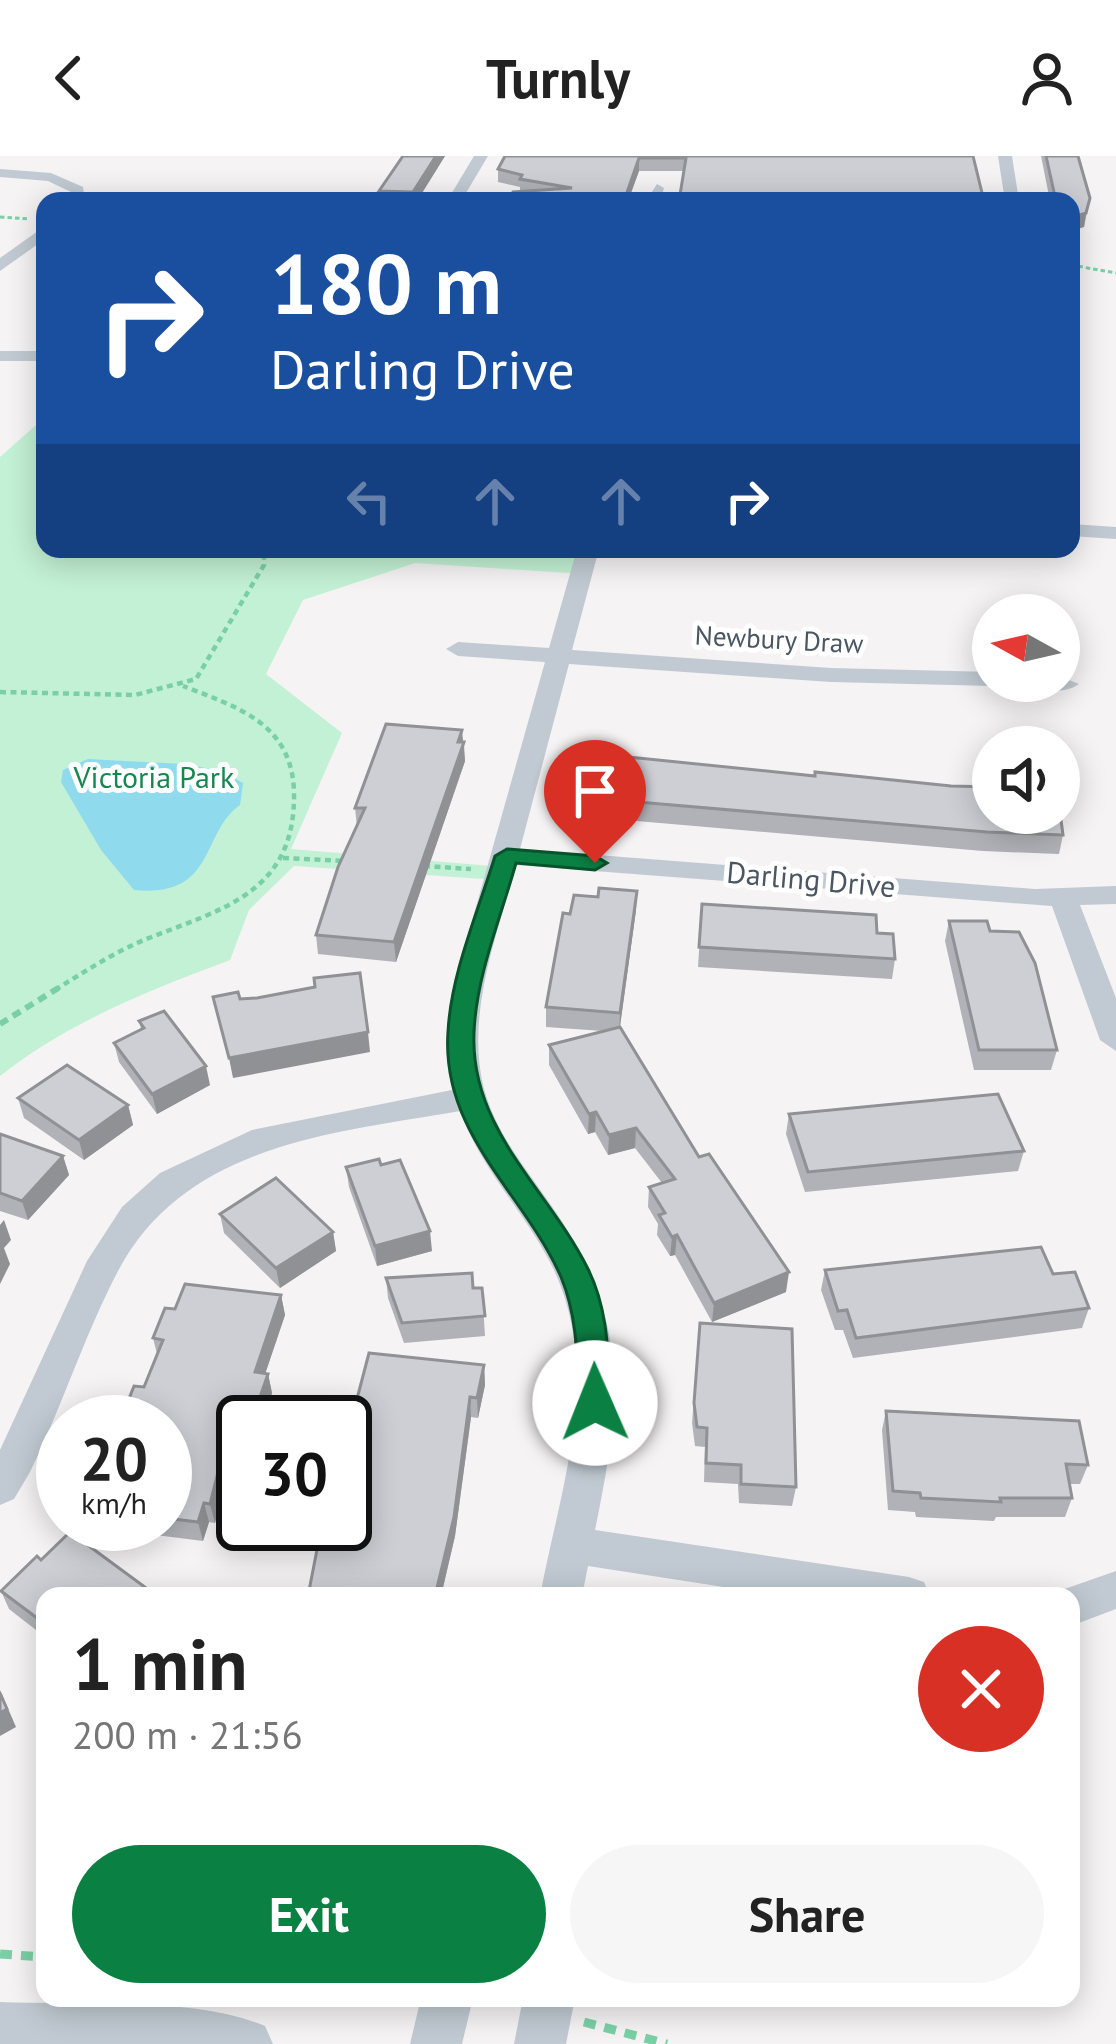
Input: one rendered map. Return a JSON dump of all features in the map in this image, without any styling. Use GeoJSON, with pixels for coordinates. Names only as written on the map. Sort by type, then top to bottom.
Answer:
{"type":"FeatureCollection","features":[{"type":"Feature","properties":{"kind":"street"},"geometry":{"type":"LineString","coordinates":[[459,192],[481,156]]}},
{"type":"Feature","properties":{"kind":"street"},"geometry":{"type":"LineString","coordinates":[[1005,156],[1011,192]]}},
{"type":"Feature","properties":{"kind":"street"},"geometry":{"type":"LineString","coordinates":[[0,172],[62,180],[78,192]]}},
{"type":"Feature","properties":{"kind":"street"},"geometry":{"type":"LineString","coordinates":[[0,266],[36,238]]}},
{"type":"Feature","properties":{"kind":"street"},"geometry":{"type":"LineString","coordinates":[[0,356],[36,356]]}},
{"type":"Feature","properties":{"kind":"street"},"geometry":{"type":"LineString","coordinates":[[1080,525],[1116,533]]}},
{"type":"Feature","properties":{"kind":"street"},"geometry":{"type":"LineString","coordinates":[[563,1587],[595,1403],[590,1318],[574,1272],[493,1150],[469,1098],[461,1060],[462,1018],[586,558]]}},
{"type":"Feature","properties":{"kind":"street","name":"Newbury Draw"},"geometry":{"type":"LineString","coordinates":[[458,649],[972,678]]}},
{"type":"Feature","properties":{"kind":"street","name":"Darling Drive"},"geometry":{"type":"LineString","coordinates":[[504,865],[1064,899],[1116,895]]}},
{"type":"Feature","properties":{"kind":"street"},"geometry":{"type":"LineString","coordinates":[[1064,899],[1116,1040]]}},
{"type":"Feature","properties":{"kind":"street"},"geometry":{"type":"LineString","coordinates":[[0,1487],[105,1259],[146,1203],[194,1168],[247,1142],[469,1098]]}},
{"type":"Feature","properties":{"kind":"street"},"geometry":{"type":"LineString","coordinates":[[570,1545],[849,1587]]}},
{"type":"Feature","properties":{"kind":"street"},"geometry":{"type":"LineString","coordinates":[[1080,1603],[1116,1590]]}},
{"type":"Feature","properties":{"kind":"street"},"geometry":{"type":"LineString","coordinates":[[436,2044],[445,2007]]}},
{"type":"Feature","properties":{"kind":"street"},"geometry":{"type":"LineString","coordinates":[[540,2044],[547,2007]]}},
{"type":"Feature","properties":{"kind":"street"},"geometry":{"type":"LineString","coordinates":[[0,2027],[182,2035],[247,2044]]}},
{"type":"Feature","properties":{"kind":"path"},"geometry":{"type":"LineString","coordinates":[[0,217],[36,220]]}},
{"type":"Feature","properties":{"kind":"path"},"geometry":{"type":"LineString","coordinates":[[1080,267],[1116,273]]}},
{"type":"Feature","properties":{"kind":"path"},"geometry":{"type":"LineString","coordinates":[[0,692],[112,696],[183,686],[208,668],[265,558]]}},
{"type":"Feature","properties":{"kind":"path"},"geometry":{"type":"LineString","coordinates":[[1,1023],[126,949],[233,905],[258,888],[283,858],[296,791],[276,736],[260,719],[183,686]]}},
{"type":"Feature","properties":{"kind":"path"},"geometry":{"type":"LineString","coordinates":[[283,858],[352,862]]}},
{"type":"Feature","properties":{"kind":"path"},"geometry":{"type":"LineString","coordinates":[[422,866],[504,865]]}},
{"type":"Feature","properties":{"kind":"path"},"geometry":{"type":"LineString","coordinates":[[0,1954],[36,1956]]}},
{"type":"Feature","properties":{"kind":"green space","name":"Victoria Park"},"geometry":{"type":"Polygon","coordinates":[[[36,425],[36,558],[586,558],[583,574],[415,563],[303,600],[266,674],[342,733],[291,849],[503,867],[499,880],[294,866],[249,910],[230,960],[82,1023],[0,1076],[0,457],[36,425]]]}},
{"type":"Feature","properties":{"kind":"water"},"geometry":{"type":"Polygon","coordinates":[[[88,759],[222,771],[243,783],[240,805],[227,817],[193,874],[161,890],[134,890],[101,850],[61,782],[63,770],[88,759]]]}},
{"type":"Feature","properties":{"kind":"building"},"geometry":{"type":"Polygon","coordinates":[[[403,156],[436,156],[413,192],[379,191],[403,156]]]}},
{"type":"Feature","properties":{"kind":"building"},"geometry":{"type":"Polygon","coordinates":[[[505,156],[973,156],[982,192],[680,192],[686,158],[639,158],[627,192],[513,192],[572,188],[520,179],[522,175],[498,169],[505,156]]]}},
{"type":"Feature","properties":{"kind":"building"},"geometry":{"type":"Polygon","coordinates":[[[1046,156],[1078,156],[1090,198],[1086,213],[1080,215],[1080,192],[1054,192],[1046,156]]]}},
{"type":"Feature","properties":{"kind":"building"},"geometry":{"type":"Polygon","coordinates":[[[386,724],[462,730],[458,742],[464,742],[394,942],[316,935],[338,867],[365,808],[355,808],[386,724]]]}},
{"type":"Feature","properties":{"kind":"building"},"geometry":{"type":"Polygon","coordinates":[[[589,753],[815,776],[815,772],[972,786],[972,831],[579,797],[589,753]]]}},
{"type":"Feature","properties":{"kind":"building"},"geometry":{"type":"Polygon","coordinates":[[[599,888],[637,891],[620,1013],[546,1007],[563,913],[570,914],[574,895],[598,897],[599,888]]]}},
{"type":"Feature","properties":{"kind":"building"},"geometry":{"type":"Polygon","coordinates":[[[702,904],[876,915],[877,933],[893,934],[895,959],[699,947],[702,904]]]}},
{"type":"Feature","properties":{"kind":"building"},"geometry":{"type":"Polygon","coordinates":[[[949,921],[987,921],[990,931],[1019,932],[1035,963],[1057,1050],[979,1050],[949,921]]]}},
{"type":"Feature","properties":{"kind":"building"},"geometry":{"type":"Polygon","coordinates":[[[360,973],[368,1032],[229,1058],[213,997],[238,992],[240,999],[257,998],[315,987],[314,978],[360,973]]]}},
{"type":"Feature","properties":{"kind":"building"},"geometry":{"type":"Polygon","coordinates":[[[164,1011],[206,1066],[152,1094],[114,1043],[144,1028],[139,1021],[164,1011]]]}},
{"type":"Feature","properties":{"kind":"building"},"geometry":{"type":"Polygon","coordinates":[[[620,1027],[699,1157],[709,1154],[789,1272],[714,1303],[677,1235],[672,1237],[659,1215],[665,1213],[649,1187],[675,1179],[636,1128],[609,1135],[596,1112],[589,1114],[549,1045],[620,1027]]]}},
{"type":"Feature","properties":{"kind":"building"},"geometry":{"type":"Polygon","coordinates":[[[67,1065],[128,1105],[79,1140],[18,1098],[67,1065]]]}},
{"type":"Feature","properties":{"kind":"building"},"geometry":{"type":"Polygon","coordinates":[[[998,1094],[1024,1151],[808,1172],[789,1114],[998,1094]]]}},
{"type":"Feature","properties":{"kind":"building"},"geometry":{"type":"Polygon","coordinates":[[[0,1134],[63,1156],[22,1201],[0,1193],[0,1134]]]}},
{"type":"Feature","properties":{"kind":"building"},"geometry":{"type":"Polygon","coordinates":[[[379,1159],[381,1165],[400,1160],[430,1231],[375,1246],[346,1167],[379,1159]]]}},
{"type":"Feature","properties":{"kind":"building"},"geometry":{"type":"Polygon","coordinates":[[[276,1178],[333,1232],[276,1268],[220,1214],[276,1178]]]}},
{"type":"Feature","properties":{"kind":"building"},"geometry":{"type":"Polygon","coordinates":[[[1041,1247],[1053,1274],[1075,1272],[1089,1308],[856,1338],[847,1310],[838,1311],[825,1270],[1041,1247]]]}},
{"type":"Feature","properties":{"kind":"building"},"geometry":{"type":"Polygon","coordinates":[[[472,1273],[473,1288],[482,1288],[485,1316],[402,1323],[386,1278],[472,1273]]]}},
{"type":"Feature","properties":{"kind":"building"},"geometry":{"type":"Polygon","coordinates":[[[185,1284],[281,1295],[255,1372],[268,1374],[261,1395],[216,1395],[216,1480],[210,1504],[204,1503],[198,1522],[192,1521],[192,1395],[130,1395],[134,1386],[144,1387],[163,1340],[153,1338],[165,1308],[175,1309],[185,1284]]]}},
{"type":"Feature","properties":{"kind":"building"},"geometry":{"type":"Polygon","coordinates":[[[700,1323],[792,1329],[796,1487],[741,1484],[741,1465],[706,1463],[707,1428],[697,1427],[694,1403],[700,1323]]]}},
{"type":"Feature","properties":{"kind":"building"},"geometry":{"type":"Polygon","coordinates":[[[369,1353],[484,1365],[477,1398],[470,1397],[454,1517],[437,1587],[310,1587],[317,1551],[372,1551],[372,1395],[358,1395],[369,1353]]]}},
{"type":"Feature","properties":{"kind":"building"},"geometry":{"type":"Polygon","coordinates":[[[886,1411],[1079,1421],[1088,1465],[1066,1464],[1072,1498],[1000,1498],[1001,1502],[921,1498],[920,1493],[893,1491],[886,1411]]]}},
{"type":"Feature","properties":{"kind":"building"},"geometry":{"type":"Polygon","coordinates":[[[50,1551],[96,1551],[145,1587],[36,1587],[36,1617],[1,1591],[37,1556],[41,1560],[50,1551]]]}},
{"type":"Feature","properties":{"kind":"route"},"geometry":{"type":"LineString","coordinates":[[595,863],[507,856],[467,992],[460,1035],[469,1098],[480,1129],[574,1272],[590,1318],[595,1403]]}}]}
